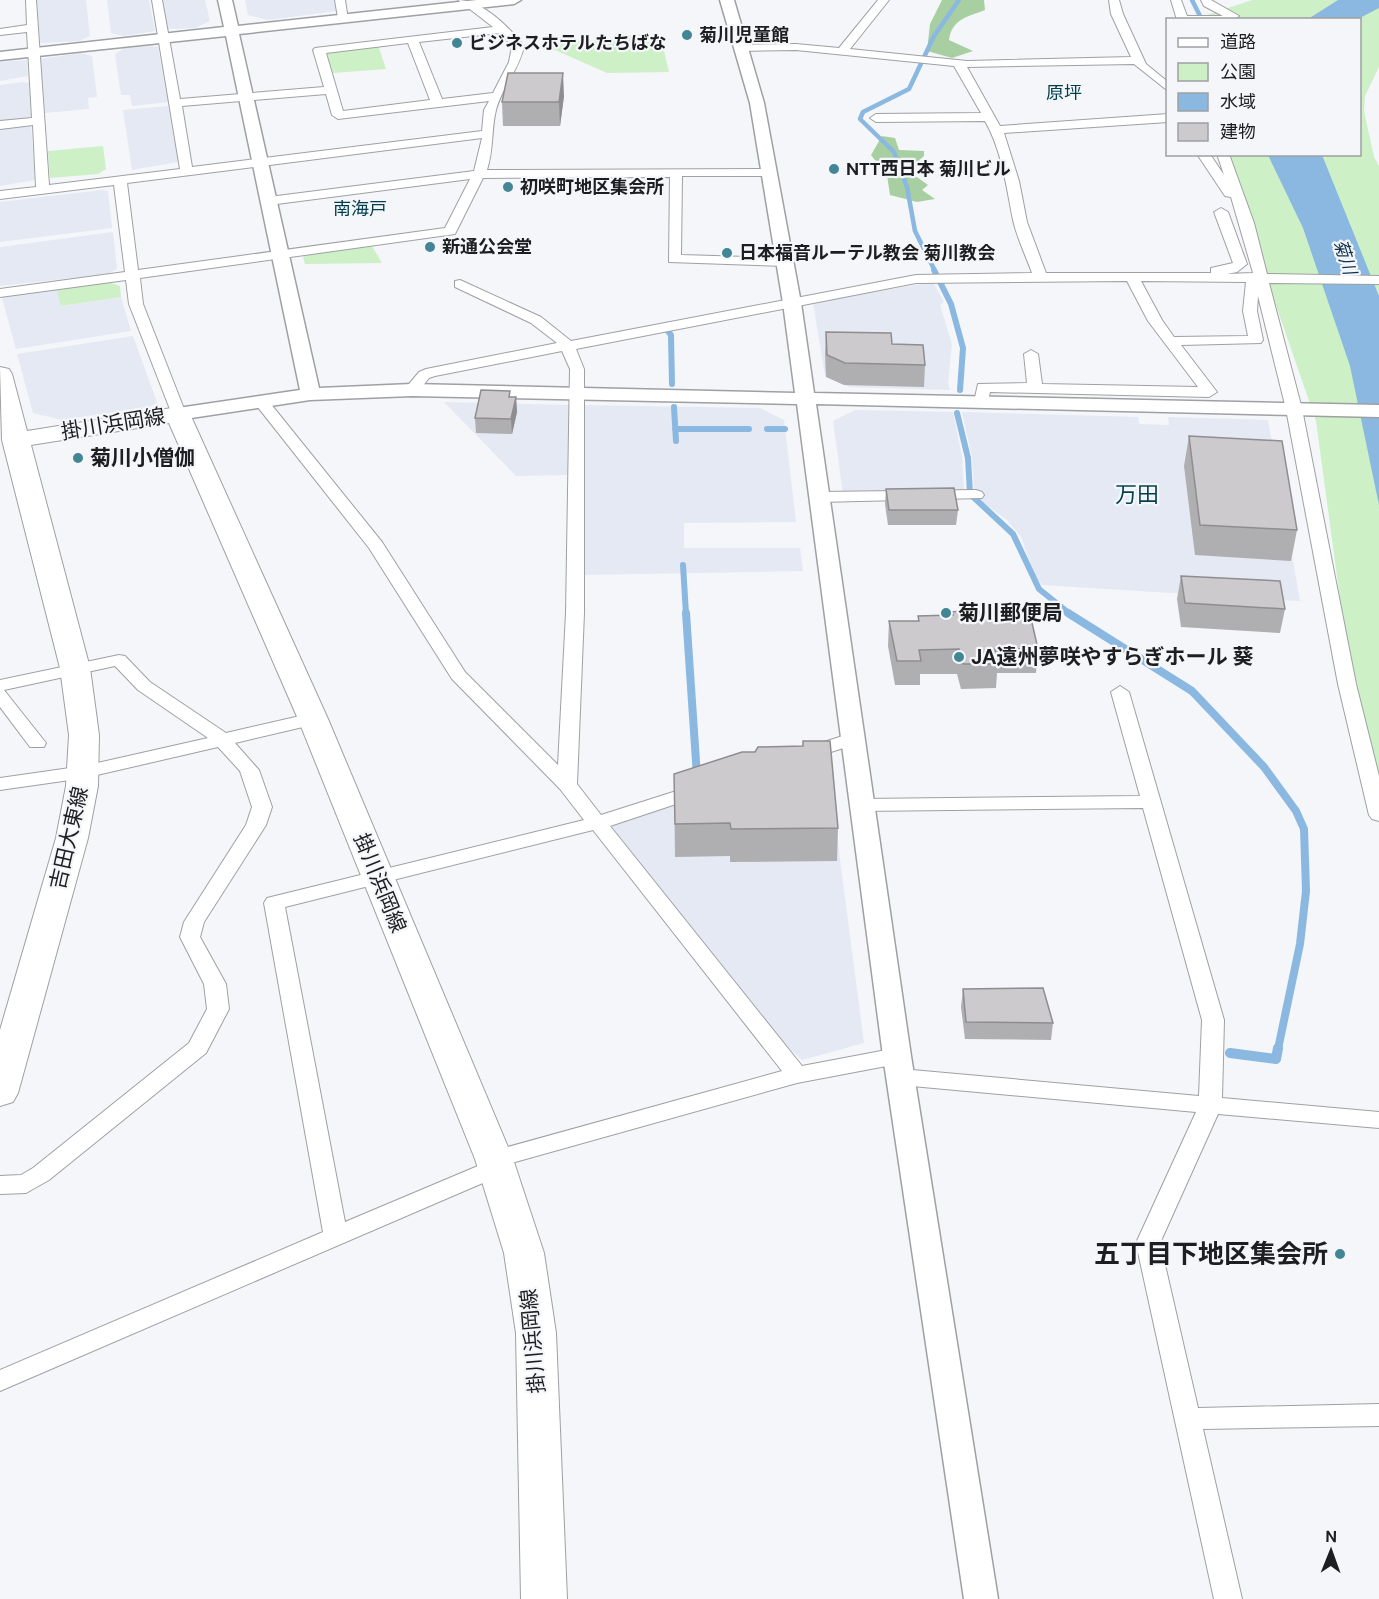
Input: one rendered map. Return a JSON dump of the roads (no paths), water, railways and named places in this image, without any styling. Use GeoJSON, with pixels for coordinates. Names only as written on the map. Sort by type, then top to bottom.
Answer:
{"type":"FeatureCollection","features":[{"type":"Feature","properties":{"kind":"main road"},"geometry":{"type":"LineString","coordinates":[[1,382],[7,442]]}},
{"type":"Feature","properties":{"kind":"main road","name":"掛川浜岡線"},"geometry":{"type":"LineString","coordinates":[[7,442],[178,414],[313,719],[496,1163],[524,1252],[536,1333],[544,1599]]}},
{"type":"Feature","properties":{"kind":"main road","name":"吉田大東線"},"geometry":{"type":"LineString","coordinates":[[0,1093],[72,838],[84,772],[82,712],[75,668],[7,442]]}},
{"type":"Feature","properties":{"kind":"street"},"geometry":{"type":"LineString","coordinates":[[31,0],[43,190]]}},
{"type":"Feature","properties":{"kind":"street"},"geometry":{"type":"LineString","coordinates":[[157,0],[187,172]]}},
{"type":"Feature","properties":{"kind":"street"},"geometry":{"type":"LineString","coordinates":[[225,0],[309,379],[310,394]]}},
{"type":"Feature","properties":{"kind":"street"},"geometry":{"type":"LineString","coordinates":[[340,0],[344,18]]}},
{"type":"Feature","properties":{"kind":"street"},"geometry":{"type":"LineString","coordinates":[[0,56],[344,18],[466,2],[514,0]]}},
{"type":"Feature","properties":{"kind":"street"},"geometry":{"type":"LineString","coordinates":[[728,0],[757,103],[792,303],[861,806],[981,1599]]}},
{"type":"Feature","properties":{"kind":"street"},"geometry":{"type":"LineString","coordinates":[[842,51],[884,0]]}},
{"type":"Feature","properties":{"kind":"street"},"geometry":{"type":"LineString","coordinates":[[1114,0],[1117,14],[1141,66],[1166,87]]}},
{"type":"Feature","properties":{"kind":"street"},"geometry":{"type":"LineString","coordinates":[[1176,0],[1183,18]]}},
{"type":"Feature","properties":{"kind":"street"},"geometry":{"type":"LineString","coordinates":[[1206,0],[1233,16],[1227,18]]}},
{"type":"Feature","properties":{"kind":"street"},"geometry":{"type":"LineString","coordinates":[[0,293],[450,231],[479,174],[487,151],[490,110],[515,62],[518,46],[503,29],[466,2]]}},
{"type":"Feature","properties":{"kind":"street"},"geometry":{"type":"LineString","coordinates":[[0,32],[33,28]]}},
{"type":"Feature","properties":{"kind":"street"},"geometry":{"type":"LineString","coordinates":[[497,96],[338,115],[319,50],[503,29]]}},
{"type":"Feature","properties":{"kind":"street"},"geometry":{"type":"LineString","coordinates":[[412,39],[437,102]]}},
{"type":"Feature","properties":{"kind":"street"},"geometry":{"type":"LineString","coordinates":[[741,48],[796,46],[959,64],[1138,60]]}},
{"type":"Feature","properties":{"kind":"street"},"geometry":{"type":"LineString","coordinates":[[959,64],[996,130],[1013,181],[1020,222],[1040,276]]}},
{"type":"Feature","properties":{"kind":"street"},"geometry":{"type":"LineString","coordinates":[[176,103],[329,90]]}},
{"type":"Feature","properties":{"kind":"street"},"geometry":{"type":"LineString","coordinates":[[876,118],[989,117]]}},
{"type":"Feature","properties":{"kind":"street"},"geometry":{"type":"LineString","coordinates":[[996,130],[1166,118]]}},
{"type":"Feature","properties":{"kind":"street"},"geometry":{"type":"LineString","coordinates":[[0,125],[38,121]]}},
{"type":"Feature","properties":{"kind":"street"},"geometry":{"type":"LineString","coordinates":[[0,195],[487,134]]}},
{"type":"Feature","properties":{"kind":"street"},"geometry":{"type":"LineString","coordinates":[[1204,156],[1243,212]]}},
{"type":"Feature","properties":{"kind":"street"},"geometry":{"type":"LineString","coordinates":[[1224,156],[1243,212],[1298,409],[1347,684],[1379,815]]}},
{"type":"Feature","properties":{"kind":"street"},"geometry":{"type":"LineString","coordinates":[[269,201],[479,174],[769,172]]}},
{"type":"Feature","properties":{"kind":"street"},"geometry":{"type":"LineString","coordinates":[[676,174],[674,259],[784,262]]}},
{"type":"Feature","properties":{"kind":"street"},"geometry":{"type":"LineString","coordinates":[[120,180],[135,304],[178,414],[310,394],[412,390],[1379,411]]}},
{"type":"Feature","properties":{"kind":"street"},"geometry":{"type":"LineString","coordinates":[[1091,276],[1232,269],[1240,264],[1221,212]]}},
{"type":"Feature","properties":{"kind":"street"},"geometry":{"type":"LineString","coordinates":[[976,402],[983,387],[1209,392],[1155,321],[1132,276]]}},
{"type":"Feature","properties":{"kind":"street"},"geometry":{"type":"LineString","coordinates":[[412,390],[424,375],[431,372],[916,279],[1132,276],[1379,280]]}},
{"type":"Feature","properties":{"kind":"street"},"geometry":{"type":"LineString","coordinates":[[1170,341],[1256,340],[1250,311],[1261,277]]}},
{"type":"Feature","properties":{"kind":"street"},"geometry":{"type":"LineString","coordinates":[[460,284],[536,321],[569,346]]}},
{"type":"Feature","properties":{"kind":"street"},"geometry":{"type":"LineString","coordinates":[[567,785],[575,612],[577,369],[568,352],[569,346]]}},
{"type":"Feature","properties":{"kind":"street"},"geometry":{"type":"LineString","coordinates":[[1030,354],[1035,387]]}},
{"type":"Feature","properties":{"kind":"street"},"geometry":{"type":"LineString","coordinates":[[261,400],[376,546],[458,675],[503,717],[567,785],[797,1075]]}},
{"type":"Feature","properties":{"kind":"street"},"geometry":{"type":"LineString","coordinates":[[820,498],[971,495]]}},
{"type":"Feature","properties":{"kind":"street"},"geometry":{"type":"LineString","coordinates":[[0,685],[119,660],[144,686],[222,740],[249,770],[262,807],[256,825],[194,922],[189,937],[215,984],[218,1009],[198,1048],[41,1174],[26,1184],[0,1185]]}},
{"type":"Feature","properties":{"kind":"street"},"geometry":{"type":"LineString","coordinates":[[1120,692],[1214,1020],[1210,1106],[1148,1244],[1228,1599]]}},
{"type":"Feature","properties":{"kind":"street"},"geometry":{"type":"LineString","coordinates":[[0,694],[37,743]]}},
{"type":"Feature","properties":{"kind":"street"},"geometry":{"type":"LineString","coordinates":[[0,784],[84,772],[313,719]]}},
{"type":"Feature","properties":{"kind":"street"},"geometry":{"type":"LineString","coordinates":[[787,760],[852,739]]}},
{"type":"Feature","properties":{"kind":"street"},"geometry":{"type":"LineString","coordinates":[[336,1237],[274,903],[598,823],[721,782]]}},
{"type":"Feature","properties":{"kind":"street"},"geometry":{"type":"LineString","coordinates":[[861,806],[1152,802]]}},
{"type":"Feature","properties":{"kind":"street"},"geometry":{"type":"LineString","coordinates":[[0,1381],[336,1237],[496,1163],[797,1075],[899,1066],[1210,1106],[1379,1120]]}},
{"type":"Feature","properties":{"kind":"street"},"geometry":{"type":"LineString","coordinates":[[1188,1419],[1379,1415]]}},
{"type":"Feature","properties":{"kind":"water"},"geometry":{"type":"Polygon","coordinates":[[[1338,0],[1379,0],[1379,8],[1360,18],[1310,18],[1338,0]]]}},
{"type":"Feature","properties":{"kind":"water","name":"菊川"},"geometry":{"type":"Polygon","coordinates":[[[1268,156],[1322,156],[1379,296],[1379,505],[1350,366],[1303,228],[1268,156]]]}},
{"type":"Feature","properties":{"kind":"waterway"},"geometry":{"type":"LineString","coordinates":[[935,271],[915,231],[907,187],[894,152],[860,119],[863,112],[909,89],[934,36],[959,0]]}},
{"type":"Feature","properties":{"kind":"waterway"},"geometry":{"type":"LineString","coordinates":[[1192,0],[1201,18]]}},
{"type":"Feature","properties":{"kind":"waterway"},"geometry":{"type":"LineString","coordinates":[[934,270],[951,304],[963,348],[960,390]]}},
{"type":"Feature","properties":{"kind":"waterway"},"geometry":{"type":"LineString","coordinates":[[667,330],[671,335],[672,384]]}},
{"type":"Feature","properties":{"kind":"waterway"},"geometry":{"type":"LineString","coordinates":[[674,407],[675,429]]}},
{"type":"Feature","properties":{"kind":"waterway"},"geometry":{"type":"LineString","coordinates":[[957,413],[968,458],[970,494],[1013,534],[1039,589],[1070,614]]}},
{"type":"Feature","properties":{"kind":"waterway"},"geometry":{"type":"LineString","coordinates":[[675,429],[749,429]]}},
{"type":"Feature","properties":{"kind":"waterway"},"geometry":{"type":"LineString","coordinates":[[675,429],[676,441]]}},
{"type":"Feature","properties":{"kind":"waterway"},"geometry":{"type":"LineString","coordinates":[[767,429],[785,429]]}},
{"type":"Feature","properties":{"kind":"waterway"},"geometry":{"type":"LineString","coordinates":[[683,565],[686,614]]}},
{"type":"Feature","properties":{"kind":"waterway"},"geometry":{"type":"LineString","coordinates":[[686,613],[697,776]]}},
{"type":"Feature","properties":{"kind":"waterway"},"geometry":{"type":"LineString","coordinates":[[1068,613],[1192,691],[1264,767],[1296,811],[1304,829],[1306,891],[1300,944],[1278,1049]]}},
{"type":"Feature","properties":{"kind":"waterway"},"geometry":{"type":"LineString","coordinates":[[1230,1053],[1276,1059],[1278,1048]]}},
{"type":"Feature","properties":{"kind":"place","name":"菊川児童館"},"geometry":{"type":"Point","coordinates":[687,35]}},
{"type":"Feature","properties":{"kind":"place","name":"ビジネスホテルたちばな"},"geometry":{"type":"Point","coordinates":[457,43]}},
{"type":"Feature","properties":{"kind":"place","name":"NTT西日本 菊川ビル"},"geometry":{"type":"Point","coordinates":[834,169]}},
{"type":"Feature","properties":{"kind":"place","name":"初咲町地区集会所"},"geometry":{"type":"Point","coordinates":[508,187]}},
{"type":"Feature","properties":{"kind":"place","name":"新通公会堂"},"geometry":{"type":"Point","coordinates":[430,247]}},
{"type":"Feature","properties":{"kind":"place","name":"日本福音ルーテル教会 菊川教会"},"geometry":{"type":"Point","coordinates":[727,253]}},
{"type":"Feature","properties":{"kind":"place","name":"菊川小僧伽"},"geometry":{"type":"Point","coordinates":[78,458]}},
{"type":"Feature","properties":{"kind":"place","name":"菊川郵便局"},"geometry":{"type":"Point","coordinates":[946,613]}},
{"type":"Feature","properties":{"kind":"place","name":"JA遠州夢咲やすらぎホール 葵"},"geometry":{"type":"Point","coordinates":[959,657]}},
{"type":"Feature","properties":{"kind":"place","name":"五丁目下地区集会所"},"geometry":{"type":"Point","coordinates":[1340,1254]}},
{"type":"Feature","properties":{"kind":"district","name":"原坪"},"geometry":{"type":"Point","coordinates":[1064,93]}},
{"type":"Feature","properties":{"kind":"district","name":"南海戸"},"geometry":{"type":"Point","coordinates":[360,209]}},
{"type":"Feature","properties":{"kind":"district","name":"万田"},"geometry":{"type":"Point","coordinates":[1137,494]}}]}
